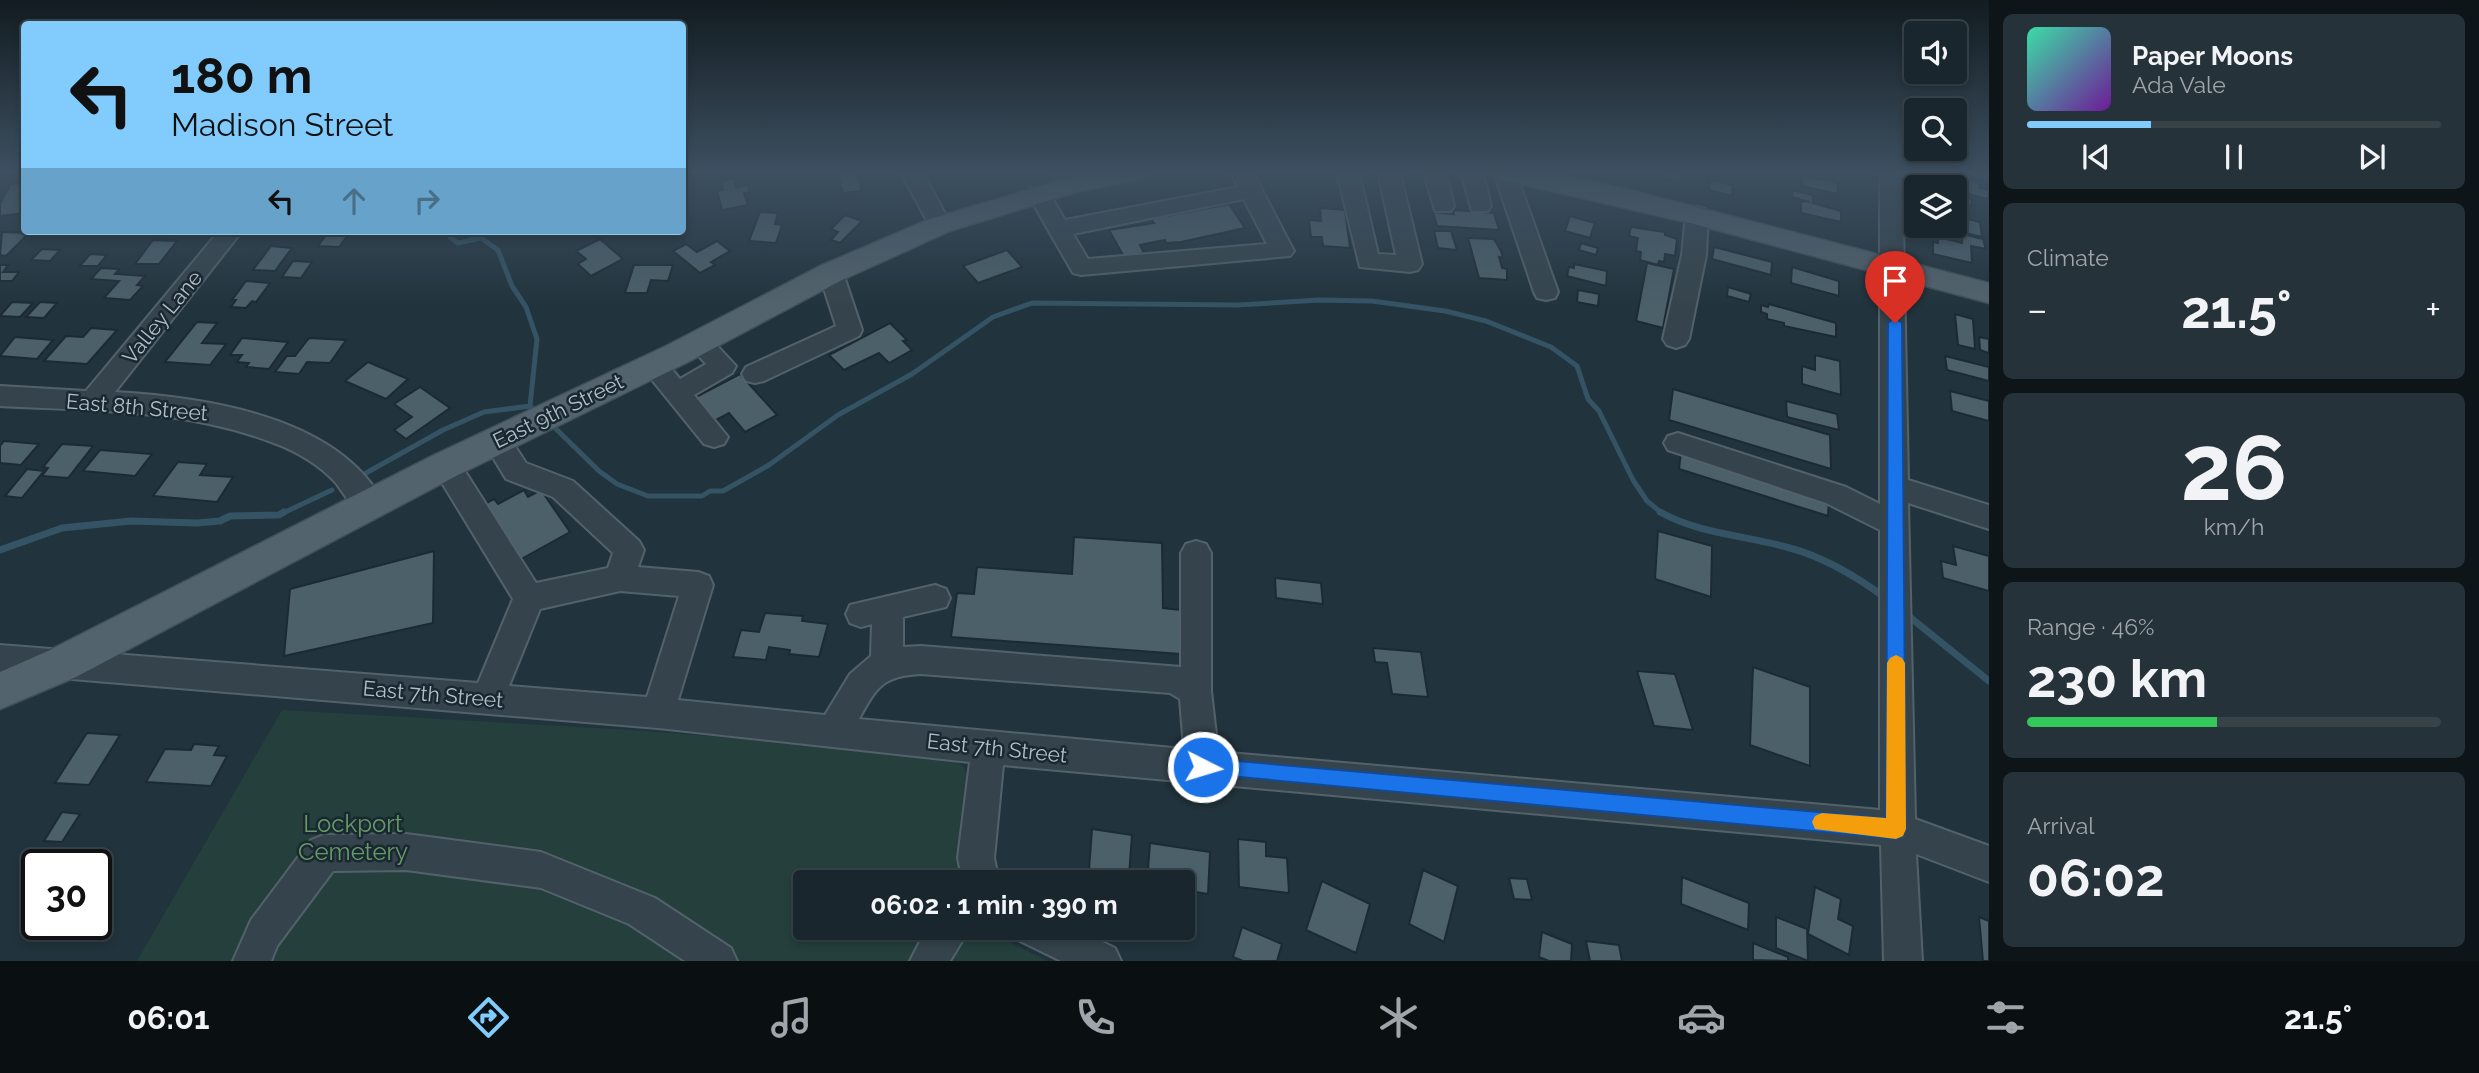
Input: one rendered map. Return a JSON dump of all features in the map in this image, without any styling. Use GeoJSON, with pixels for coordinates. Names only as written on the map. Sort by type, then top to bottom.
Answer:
{"type":"FeatureCollection","features":[{"type":"Feature","properties":{"kind":"main road","name":"East 9th Street"},"geometry":{"type":"LineString","coordinates":[[0,691],[62,664],[446,465],[653,365],[831,273],[962,218]]}},
{"type":"Feature","properties":{"kind":"main road"},"geometry":{"type":"LineString","coordinates":[[1711,218],[1989,293]]}},
{"type":"Feature","properties":{"kind":"street"},"geometry":{"type":"LineString","coordinates":[[936,218],[940,225]]}},
{"type":"Feature","properties":{"kind":"street"},"geometry":{"type":"LineString","coordinates":[[1052,218],[1081,267],[1282,251],[1265,218]]}},
{"type":"Feature","properties":{"kind":"street"},"geometry":{"type":"LineString","coordinates":[[1059,229],[1104,218]]}},
{"type":"Feature","properties":{"kind":"street"},"geometry":{"type":"LineString","coordinates":[[1358,218],[1368,261],[1410,264],[1399,218]]}},
{"type":"Feature","properties":{"kind":"street"},"geometry":{"type":"LineString","coordinates":[[1522,218],[1546,292]]}},
{"type":"Feature","properties":{"kind":"street"},"geometry":{"type":"LineString","coordinates":[[1676,339],[1694,255],[1697,218]]}},
{"type":"Feature","properties":{"kind":"street"},"geometry":{"type":"LineString","coordinates":[[1893,218],[1896,268],[1896,829],[1903,961]]}},
{"type":"Feature","properties":{"kind":"street","name":"Valley Lane"},"geometry":{"type":"LineString","coordinates":[[92,402],[228,235]]}},
{"type":"Feature","properties":{"kind":"street"},"geometry":{"type":"LineString","coordinates":[[755,374],[850,330],[831,273]]}},
{"type":"Feature","properties":{"kind":"street"},"geometry":{"type":"LineString","coordinates":[[677,393],[723,366],[699,342]]}},
{"type":"Feature","properties":{"kind":"street"},"geometry":{"type":"LineString","coordinates":[[653,365],[714,436]]}},
{"type":"Feature","properties":{"kind":"street","name":"East 8th Street"},"geometry":{"type":"LineString","coordinates":[[0,396],[200,410],[272,429],[328,458],[370,504]]}},
{"type":"Feature","properties":{"kind":"street"},"geometry":{"type":"LineString","coordinates":[[496,440],[516,471],[563,489],[629,550],[620,578]]}},
{"type":"Feature","properties":{"kind":"street"},"geometry":{"type":"LineString","coordinates":[[1678,443],[1836,495],[1894,524]]}},
{"type":"Feature","properties":{"kind":"street"},"geometry":{"type":"LineString","coordinates":[[446,465],[529,598]]}},
{"type":"Feature","properties":{"kind":"street"},"geometry":{"type":"LineString","coordinates":[[1894,487],[1989,517]]}},
{"type":"Feature","properties":{"kind":"street"},"geometry":{"type":"LineString","coordinates":[[1185,685],[1197,670],[1196,553]]}},
{"type":"Feature","properties":{"kind":"street"},"geometry":{"type":"LineString","coordinates":[[529,598],[620,578],[698,585],[659,713]]}},
{"type":"Feature","properties":{"kind":"street"},"geometry":{"type":"LineString","coordinates":[[488,698],[529,598]]}},
{"type":"Feature","properties":{"kind":"street"},"geometry":{"type":"LineString","coordinates":[[887,662],[874,611],[935,598]]}},
{"type":"Feature","properties":{"kind":"street","name":"East 7th Street"},"geometry":{"type":"LineString","coordinates":[[0,659],[659,713],[988,748],[1896,829],[1989,864]]}},
{"type":"Feature","properties":{"kind":"street"},"geometry":{"type":"LineString","coordinates":[[834,731],[861,684],[887,662],[921,660],[1185,685]]}},
{"type":"Feature","properties":{"kind":"street"},"geometry":{"type":"LineString","coordinates":[[1185,685],[1203,767]]}},
{"type":"Feature","properties":{"kind":"street"},"geometry":{"type":"LineString","coordinates":[[978,870],[976,859],[988,748]]}},
{"type":"Feature","properties":{"kind":"street"},"geometry":{"type":"LineString","coordinates":[[252,961],[264,933],[324,853],[392,852],[541,870],[642,911],[718,961]]}},
{"type":"Feature","properties":{"kind":"street"},"geometry":{"type":"LineString","coordinates":[[929,961],[941,940]]}},
{"type":"Feature","properties":{"kind":"street"},"geometry":{"type":"LineString","coordinates":[[1058,940],[1102,961]]}},
{"type":"Feature","properties":{"kind":"green space","name":"Lockport Cemetery"},"geometry":{"type":"Polygon","coordinates":[[[282,710],[632,730],[946,755],[963,766],[968,777],[960,849],[963,870],[793,870],[793,940],[1006,940],[1048,961],[137,961],[282,710]]]}},
{"type":"Feature","properties":{"kind":"building"},"geometry":{"type":"Polygon","coordinates":[[[758,218],[777,218],[775,224],[782,225],[776,243],[749,241],[758,218]]]}},
{"type":"Feature","properties":{"kind":"building"},"geometry":{"type":"Polygon","coordinates":[[[842,218],[862,221],[840,243],[831,240],[838,232],[831,229],[842,218]]]}},
{"type":"Feature","properties":{"kind":"building"},"geometry":{"type":"Polygon","coordinates":[[[1238,218],[1245,228],[1181,242],[1166,243],[1165,240],[1140,245],[1144,253],[1124,257],[1109,230],[1154,223],[1151,219],[1238,218]]]}},
{"type":"Feature","properties":{"kind":"building"},"geometry":{"type":"Polygon","coordinates":[[[1321,218],[1346,218],[1350,248],[1323,246],[1322,237],[1311,237],[1309,220],[1321,221],[1321,218]]]}},
{"type":"Feature","properties":{"kind":"building"},"geometry":{"type":"Polygon","coordinates":[[[1435,218],[1495,218],[1499,230],[1437,226],[1435,218]]]}},
{"type":"Feature","properties":{"kind":"building"},"geometry":{"type":"Polygon","coordinates":[[[1569,218],[1595,223],[1590,238],[1565,231],[1569,218]]]}},
{"type":"Feature","properties":{"kind":"building"},"geometry":{"type":"Polygon","coordinates":[[[1823,218],[1841,218],[1841,222],[1823,218]]]}},
{"type":"Feature","properties":{"kind":"building"},"geometry":{"type":"Polygon","coordinates":[[[1967,219],[1980,222],[1982,237],[1967,233],[1967,219]]]}},
{"type":"Feature","properties":{"kind":"building"},"geometry":{"type":"Polygon","coordinates":[[[1631,227],[1665,232],[1665,235],[1677,239],[1675,256],[1665,254],[1664,262],[1659,261],[1658,265],[1640,260],[1641,252],[1636,251],[1638,238],[1629,236],[1631,227]]]}},
{"type":"Feature","properties":{"kind":"building"},"geometry":{"type":"Polygon","coordinates":[[[1434,231],[1451,231],[1457,250],[1438,248],[1434,231]]]}},
{"type":"Feature","properties":{"kind":"building"},"geometry":{"type":"Polygon","coordinates":[[[2,232],[27,235],[6,256],[0,255],[2,232]]]}},
{"type":"Feature","properties":{"kind":"building"},"geometry":{"type":"Polygon","coordinates":[[[326,235],[348,235],[339,247],[318,246],[326,235]]]}},
{"type":"Feature","properties":{"kind":"building"},"geometry":{"type":"Polygon","coordinates":[[[1967,235],[1983,239],[1986,249],[1971,246],[1972,263],[1933,254],[1933,242],[1938,243],[1938,238],[1962,243],[1962,238],[1967,238],[1967,235]]]}},
{"type":"Feature","properties":{"kind":"building"},"geometry":{"type":"Polygon","coordinates":[[[1468,238],[1494,239],[1503,258],[1499,257],[1502,268],[1507,269],[1507,280],[1479,278],[1468,238]]]}},
{"type":"Feature","properties":{"kind":"building"},"geometry":{"type":"Polygon","coordinates":[[[600,239],[623,259],[591,276],[578,264],[586,259],[576,251],[600,239]]]}},
{"type":"Feature","properties":{"kind":"building"},"geometry":{"type":"Polygon","coordinates":[[[153,240],[177,241],[159,264],[135,264],[153,240]]]}},
{"type":"Feature","properties":{"kind":"building"},"geometry":{"type":"Polygon","coordinates":[[[717,241],[730,251],[711,262],[715,265],[700,273],[673,251],[686,244],[697,252],[717,241]]]}},
{"type":"Feature","properties":{"kind":"building"},"geometry":{"type":"Polygon","coordinates":[[[1581,243],[1598,248],[1596,255],[1579,250],[1581,243]]]}},
{"type":"Feature","properties":{"kind":"building"},"geometry":{"type":"Polygon","coordinates":[[[271,246],[292,248],[275,271],[253,270],[271,246]]]}},
{"type":"Feature","properties":{"kind":"building"},"geometry":{"type":"Polygon","coordinates":[[[1714,247],[1772,262],[1771,275],[1712,259],[1714,247]]]}},
{"type":"Feature","properties":{"kind":"building"},"geometry":{"type":"Polygon","coordinates":[[[42,249],[60,250],[50,261],[31,260],[42,249]]]}},
{"type":"Feature","properties":{"kind":"building"},"geometry":{"type":"Polygon","coordinates":[[[1007,250],[1022,267],[978,283],[963,266],[1007,250]]]}},
{"type":"Feature","properties":{"kind":"building"},"geometry":{"type":"Polygon","coordinates":[[[90,254],[107,255],[98,266],[80,266],[90,254]]]}},
{"type":"Feature","properties":{"kind":"building"},"geometry":{"type":"Polygon","coordinates":[[[293,261],[312,262],[301,278],[282,277],[293,261]]]}},
{"type":"Feature","properties":{"kind":"building"},"geometry":{"type":"Polygon","coordinates":[[[1647,263],[1674,269],[1663,328],[1636,321],[1647,263]]]}},
{"type":"Feature","properties":{"kind":"building"},"geometry":{"type":"Polygon","coordinates":[[[1574,264],[1607,271],[1606,286],[1567,276],[1569,267],[1574,268],[1574,264]]]}},
{"type":"Feature","properties":{"kind":"building"},"geometry":{"type":"Polygon","coordinates":[[[0,265],[8,265],[3,272],[19,272],[12,281],[0,281],[0,265]]]}},
{"type":"Feature","properties":{"kind":"building"},"geometry":{"type":"Polygon","coordinates":[[[634,265],[673,265],[668,281],[651,280],[647,293],[625,293],[634,265]]]}},
{"type":"Feature","properties":{"kind":"building"},"geometry":{"type":"Polygon","coordinates":[[[1792,267],[1839,281],[1839,296],[1791,283],[1792,267]]]}},
{"type":"Feature","properties":{"kind":"building"},"geometry":{"type":"Polygon","coordinates":[[[101,268],[119,269],[115,274],[145,276],[137,285],[143,286],[130,300],[104,298],[119,281],[91,279],[101,268]]]}},
{"type":"Feature","properties":{"kind":"building"},"geometry":{"type":"Polygon","coordinates":[[[246,281],[270,283],[256,302],[252,301],[246,308],[231,307],[236,300],[232,300],[246,281]]]}},
{"type":"Feature","properties":{"kind":"building"},"geometry":{"type":"Polygon","coordinates":[[[1728,287],[1751,294],[1749,302],[1727,296],[1728,287]]]}},
{"type":"Feature","properties":{"kind":"building"},"geometry":{"type":"Polygon","coordinates":[[[1578,290],[1599,294],[1598,306],[1577,302],[1578,290]]]}},
{"type":"Feature","properties":{"kind":"building"},"geometry":{"type":"Polygon","coordinates":[[[12,302],[33,303],[20,317],[0,316],[12,302]]]}},
{"type":"Feature","properties":{"kind":"building"},"geometry":{"type":"Polygon","coordinates":[[[40,302],[57,303],[44,318],[26,317],[40,302]]]}},
{"type":"Feature","properties":{"kind":"building"},"geometry":{"type":"Polygon","coordinates":[[[1769,304],[1836,323],[1836,337],[1784,326],[1784,323],[1767,319],[1767,314],[1761,312],[1761,305],[1768,307],[1769,304]]]}},
{"type":"Feature","properties":{"kind":"building"},"geometry":{"type":"Polygon","coordinates":[[[1955,314],[1973,319],[1975,349],[1958,345],[1955,314]]]}},
{"type":"Feature","properties":{"kind":"building"},"geometry":{"type":"Polygon","coordinates":[[[197,322],[217,323],[202,343],[226,344],[210,365],[165,362],[197,322]]]}},
{"type":"Feature","properties":{"kind":"building"},"geometry":{"type":"Polygon","coordinates":[[[890,323],[907,340],[903,341],[912,350],[889,363],[879,353],[844,370],[829,355],[890,323]]]}},
{"type":"Feature","properties":{"kind":"building"},"geometry":{"type":"Polygon","coordinates":[[[91,328],[117,330],[87,364],[44,361],[66,336],[83,337],[91,328]]]}},
{"type":"Feature","properties":{"kind":"building"},"geometry":{"type":"Polygon","coordinates":[[[15,337],[53,340],[37,359],[0,356],[15,337]]]}},
{"type":"Feature","properties":{"kind":"building"},"geometry":{"type":"Polygon","coordinates":[[[1979,337],[1989,339],[1989,353],[1980,350],[1979,337]]]}},
{"type":"Feature","properties":{"kind":"building"},"geometry":{"type":"Polygon","coordinates":[[[242,338],[288,342],[269,369],[246,367],[249,363],[237,362],[242,355],[230,355],[242,338]]]}},
{"type":"Feature","properties":{"kind":"building"},"geometry":{"type":"Polygon","coordinates":[[[309,338],[346,340],[330,363],[307,362],[299,374],[275,372],[287,356],[295,356],[309,338]]]}},
{"type":"Feature","properties":{"kind":"building"},"geometry":{"type":"Polygon","coordinates":[[[1815,355],[1840,361],[1841,395],[1802,384],[1802,366],[1815,370],[1815,355]]]}},
{"type":"Feature","properties":{"kind":"building"},"geometry":{"type":"Polygon","coordinates":[[[1945,356],[1989,367],[1989,381],[1947,370],[1945,356]]]}},
{"type":"Feature","properties":{"kind":"building"},"geometry":{"type":"Polygon","coordinates":[[[368,362],[408,379],[386,399],[345,381],[368,362]]]}},
{"type":"Feature","properties":{"kind":"building"},"geometry":{"type":"Polygon","coordinates":[[[740,374],[777,415],[745,432],[729,413],[714,421],[694,398],[740,374]]]}},
{"type":"Feature","properties":{"kind":"building"},"geometry":{"type":"Polygon","coordinates":[[[420,387],[450,408],[406,439],[394,430],[412,417],[394,404],[420,387]]]}},
{"type":"Feature","properties":{"kind":"building"},"geometry":{"type":"Polygon","coordinates":[[[1673,389],[1830,435],[1831,469],[1669,420],[1673,389]]]}},
{"type":"Feature","properties":{"kind":"building"},"geometry":{"type":"Polygon","coordinates":[[[1950,391],[1989,401],[1989,421],[1952,411],[1950,391]]]}},
{"type":"Feature","properties":{"kind":"building"},"geometry":{"type":"Polygon","coordinates":[[[1786,401],[1837,414],[1839,430],[1787,417],[1786,401]]]}},
{"type":"Feature","properties":{"kind":"building"},"geometry":{"type":"Polygon","coordinates":[[[4,441],[39,444],[21,465],[0,463],[0,446],[4,441]]]}},
{"type":"Feature","properties":{"kind":"building"},"geometry":{"type":"Polygon","coordinates":[[[62,444],[93,446],[68,478],[42,476],[48,468],[43,467],[62,444]]]}},
{"type":"Feature","properties":{"kind":"building"},"geometry":{"type":"Polygon","coordinates":[[[100,450],[152,454],[135,476],[83,471],[100,450]]]}},
{"type":"Feature","properties":{"kind":"building"},"geometry":{"type":"Polygon","coordinates":[[[1681,452],[1829,498],[1828,516],[1679,469],[1681,452]]]}},
{"type":"Feature","properties":{"kind":"building"},"geometry":{"type":"Polygon","coordinates":[[[178,462],[207,464],[200,475],[233,477],[217,502],[153,496],[178,462]]]}},
{"type":"Feature","properties":{"kind":"building"},"geometry":{"type":"Polygon","coordinates":[[[27,469],[44,471],[22,498],[5,496],[27,469]]]}},
{"type":"Feature","properties":{"kind":"building"},"geometry":{"type":"Polygon","coordinates":[[[524,490],[528,497],[541,490],[570,532],[514,563],[479,507],[494,499],[498,504],[524,490]]]}},
{"type":"Feature","properties":{"kind":"building"},"geometry":{"type":"Polygon","coordinates":[[[1658,531],[1712,546],[1711,597],[1655,579],[1658,531]]]}},
{"type":"Feature","properties":{"kind":"building"},"geometry":{"type":"Polygon","coordinates":[[[1074,537],[1162,543],[1163,608],[1181,610],[1181,654],[951,637],[957,593],[974,594],[977,567],[1072,574],[1074,537]]]}},
{"type":"Feature","properties":{"kind":"building"},"geometry":{"type":"Polygon","coordinates":[[[1953,546],[1989,556],[1989,591],[1943,578],[1941,561],[1956,565],[1953,546]]]}},
{"type":"Feature","properties":{"kind":"building"},"geometry":{"type":"Polygon","coordinates":[[[434,551],[433,623],[284,656],[290,589],[434,551]]]}},
{"type":"Feature","properties":{"kind":"building"},"geometry":{"type":"Polygon","coordinates":[[[1275,578],[1321,583],[1323,604],[1276,598],[1275,578]]]}},
{"type":"Feature","properties":{"kind":"building"},"geometry":{"type":"Polygon","coordinates":[[[765,613],[803,616],[802,621],[828,624],[819,657],[789,654],[790,650],[769,647],[766,660],[733,657],[741,630],[759,632],[765,613]]]}},
{"type":"Feature","properties":{"kind":"building"},"geometry":{"type":"Polygon","coordinates":[[[1373,648],[1421,652],[1428,697],[1392,694],[1387,663],[1375,662],[1373,648]]]}},
{"type":"Feature","properties":{"kind":"building"},"geometry":{"type":"Polygon","coordinates":[[[1753,667],[1810,687],[1810,766],[1750,745],[1753,667]]]}},
{"type":"Feature","properties":{"kind":"building"},"geometry":{"type":"Polygon","coordinates":[[[1637,671],[1675,674],[1693,730],[1654,726],[1637,671]]]}},
{"type":"Feature","properties":{"kind":"building"},"geometry":{"type":"Polygon","coordinates":[[[87,733],[120,735],[89,785],[55,783],[87,733]]]}},
{"type":"Feature","properties":{"kind":"building"},"geometry":{"type":"Polygon","coordinates":[[[194,744],[219,746],[214,755],[227,756],[211,786],[146,782],[165,749],[191,750],[194,744]]]}},
{"type":"Feature","properties":{"kind":"building"},"geometry":{"type":"Polygon","coordinates":[[[62,812],[80,814],[62,842],[44,841],[62,812]]]}},
{"type":"Feature","properties":{"kind":"building"},"geometry":{"type":"Polygon","coordinates":[[[1092,829],[1132,835],[1129,870],[1089,870],[1092,829]]]}},
{"type":"Feature","properties":{"kind":"building"},"geometry":{"type":"Polygon","coordinates":[[[1238,839],[1266,842],[1266,856],[1287,858],[1289,893],[1239,887],[1238,839]]]}},
{"type":"Feature","properties":{"kind":"building"},"geometry":{"type":"Polygon","coordinates":[[[1150,843],[1210,852],[1208,894],[1195,892],[1195,870],[1148,870],[1150,843]]]}},
{"type":"Feature","properties":{"kind":"building"},"geometry":{"type":"Polygon","coordinates":[[[1423,870],[1458,886],[1444,942],[1409,924],[1423,870]]]}},
{"type":"Feature","properties":{"kind":"building"},"geometry":{"type":"Polygon","coordinates":[[[1682,877],[1749,903],[1748,930],[1681,904],[1682,877]]]}},
{"type":"Feature","properties":{"kind":"building"},"geometry":{"type":"Polygon","coordinates":[[[1509,878],[1527,879],[1532,900],[1514,899],[1509,878]]]}},
{"type":"Feature","properties":{"kind":"building"},"geometry":{"type":"Polygon","coordinates":[[[1322,881],[1370,904],[1356,953],[1306,930],[1322,881]]]}},
{"type":"Feature","properties":{"kind":"building"},"geometry":{"type":"Polygon","coordinates":[[[1815,887],[1841,899],[1838,919],[1853,926],[1849,955],[1808,934],[1815,887]]]}},
{"type":"Feature","properties":{"kind":"building"},"geometry":{"type":"Polygon","coordinates":[[[1776,917],[1807,929],[1808,961],[1776,948],[1776,917]]]}},
{"type":"Feature","properties":{"kind":"building"},"geometry":{"type":"Polygon","coordinates":[[[1979,917],[1989,921],[1989,961],[1983,961],[1979,917]]]}},
{"type":"Feature","properties":{"kind":"building"},"geometry":{"type":"Polygon","coordinates":[[[1242,927],[1282,944],[1277,961],[1243,961],[1233,957],[1242,927]]]}},
{"type":"Feature","properties":{"kind":"building"},"geometry":{"type":"Polygon","coordinates":[[[1542,932],[1572,944],[1571,961],[1549,961],[1539,957],[1542,932]]]}},
{"type":"Feature","properties":{"kind":"building"},"geometry":{"type":"Polygon","coordinates":[[[1586,941],[1619,945],[1622,961],[1590,961],[1586,941]]]}},
{"type":"Feature","properties":{"kind":"building"},"geometry":{"type":"Polygon","coordinates":[[[1753,943],[1788,957],[1788,961],[1753,960],[1753,943]]]}},
{"type":"Feature","properties":{"kind":"waterway"},"geometry":{"type":"LineString","coordinates":[[451,235],[458,243],[481,238],[498,250],[512,286],[526,307],[537,339],[530,406]]}},
{"type":"Feature","properties":{"kind":"waterway"},"geometry":{"type":"LineString","coordinates":[[551,424],[599,471],[617,484],[648,496],[702,496],[710,491],[723,491],[769,465],[838,415],[912,374],[993,317],[1032,303],[1238,305],[1319,300],[1372,301],[1445,311],[1486,321],[1551,347],[1577,366],[1588,399],[1599,411],[1633,480],[1647,501],[1661,513]]}},
{"type":"Feature","properties":{"kind":"waterway"},"geometry":{"type":"LineString","coordinates":[[366,473],[443,430],[484,412],[530,406]]}},
{"type":"Feature","properties":{"kind":"waterway"},"geometry":{"type":"LineString","coordinates":[[530,406],[537,412]]}},
{"type":"Feature","properties":{"kind":"waterway"},"geometry":{"type":"LineString","coordinates":[[281,514],[332,490]]}},
{"type":"Feature","properties":{"kind":"waterway"},"geometry":{"type":"LineString","coordinates":[[0,550],[62,528],[131,521],[197,523],[220,521],[230,516],[279,515],[284,512]]}},
{"type":"Feature","properties":{"kind":"waterway"},"geometry":{"type":"LineString","coordinates":[[1661,513],[1706,530],[1800,551],[1826,561],[1887,599]]}},
{"type":"Feature","properties":{"kind":"waterway"},"geometry":{"type":"LineString","coordinates":[[1906,614],[1989,681]]}},
{"type":"Feature","properties":{"kind":"slow traffic"},"geometry":{"type":"LineString","coordinates":[[1822,822],[1896,829],[1896,663]]}},
{"type":"Feature","properties":{"kind":"route"},"geometry":{"type":"LineString","coordinates":[[1203,767],[1896,829],[1895,323]]}}]}
